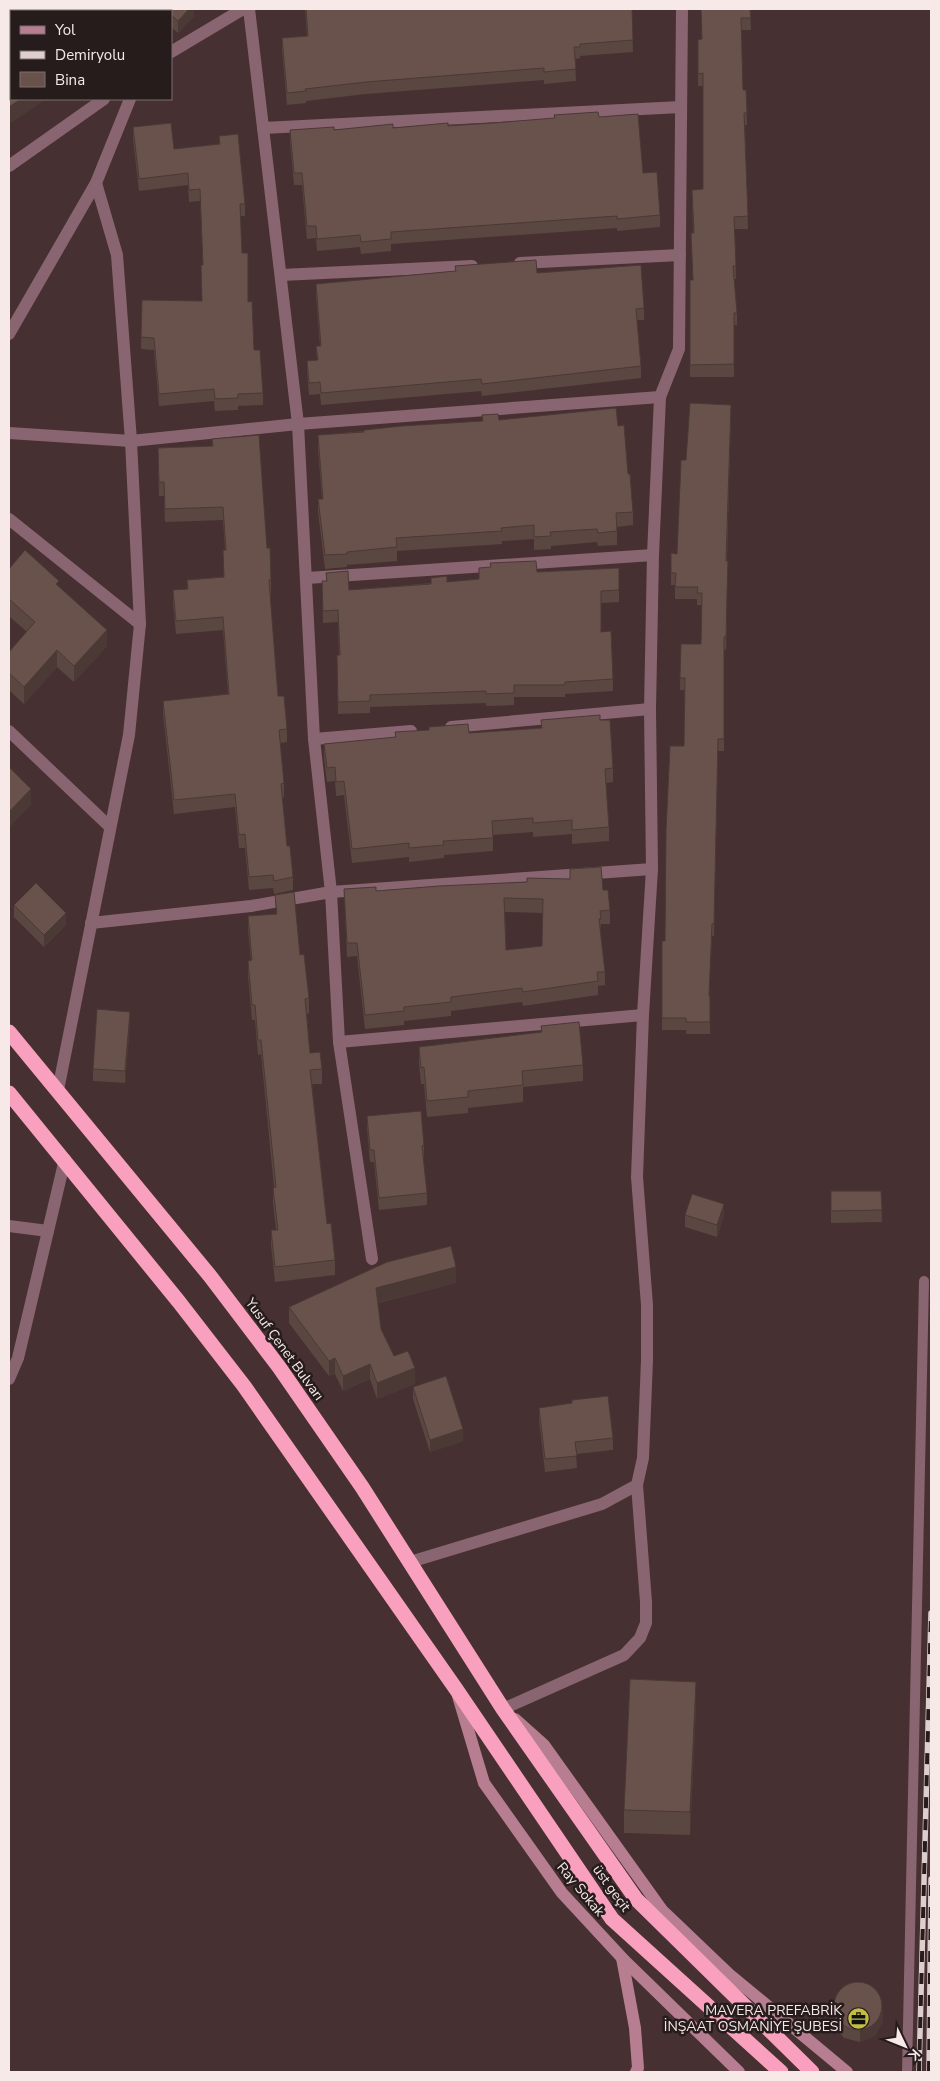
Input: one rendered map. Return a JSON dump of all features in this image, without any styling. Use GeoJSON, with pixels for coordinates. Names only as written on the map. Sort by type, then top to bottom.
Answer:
{"type":"FeatureCollection","features":[{"type":"Feature","properties":{"kind":"highway","name":"Yusuf Çenet Bulvarı"},"geometry":{"type":"LineString","coordinates":[[9,1032],[251,1329],[325,1432],[503,1709],[636,1899],[812,2072]]}},
{"type":"Feature","properties":{"kind":"highway"},"geometry":{"type":"LineString","coordinates":[[9,1093],[65,1159],[180,1302],[244,1386],[456,1689]]}},
{"type":"Feature","properties":{"kind":"highway","name":"üst geçit"},"geometry":{"type":"LineString","coordinates":[[456,1689],[612,1918],[781,2072]]}},
{"type":"Feature","properties":{"kind":"street"},"geometry":{"type":"LineString","coordinates":[[172,51],[243,9]]}},
{"type":"Feature","properties":{"kind":"street"},"geometry":{"type":"LineString","coordinates":[[249,9],[298,424],[314,739],[330,892],[339,1042],[372,1259]]}},
{"type":"Feature","properties":{"kind":"street"},"geometry":{"type":"LineString","coordinates":[[682,9],[679,349],[660,397],[653,555],[650,709],[652,869],[643,1015],[637,1177],[647,1305],[643,1458],[637,1485],[646,1623],[640,1638],[624,1655],[503,1709],[544,1745],[662,1910],[729,1974],[847,2072]]}},
{"type":"Feature","properties":{"kind":"street"},"geometry":{"type":"LineString","coordinates":[[9,166],[103,100]]}},
{"type":"Feature","properties":{"kind":"street"},"geometry":{"type":"LineString","coordinates":[[9,334],[96,183],[130,100]]}},
{"type":"Feature","properties":{"kind":"street"},"geometry":{"type":"LineString","coordinates":[[263,128],[681,107]]}},
{"type":"Feature","properties":{"kind":"street"},"geometry":{"type":"LineString","coordinates":[[58,1090],[129,735],[140,624],[131,441],[117,255],[96,183]]}},
{"type":"Feature","properties":{"kind":"street"},"geometry":{"type":"LineString","coordinates":[[510,264],[680,255]]}},
{"type":"Feature","properties":{"kind":"street"},"geometry":{"type":"LineString","coordinates":[[281,275],[480,265]]}},
{"type":"Feature","properties":{"kind":"street"},"geometry":{"type":"LineString","coordinates":[[9,432],[131,441],[298,424],[660,397]]}},
{"type":"Feature","properties":{"kind":"street"},"geometry":{"type":"LineString","coordinates":[[9,519],[140,624]]}},
{"type":"Feature","properties":{"kind":"street"},"geometry":{"type":"LineString","coordinates":[[307,578],[653,555]]}},
{"type":"Feature","properties":{"kind":"street"},"geometry":{"type":"LineString","coordinates":[[314,739],[650,709]]}},
{"type":"Feature","properties":{"kind":"street"},"geometry":{"type":"LineString","coordinates":[[9,731],[110,827]]}},
{"type":"Feature","properties":{"kind":"street"},"geometry":{"type":"LineString","coordinates":[[91,923],[251,906],[330,892],[652,869]]}},
{"type":"Feature","properties":{"kind":"street"},"geometry":{"type":"LineString","coordinates":[[339,1042],[643,1015]]}},
{"type":"Feature","properties":{"kind":"street"},"geometry":{"type":"LineString","coordinates":[[9,1379],[18,1358],[65,1159]]}},
{"type":"Feature","properties":{"kind":"street"},"geometry":{"type":"LineString","coordinates":[[9,1226],[48,1231]]}},
{"type":"Feature","properties":{"kind":"street"},"geometry":{"type":"LineString","coordinates":[[410,1562],[602,1504],[637,1485]]}},
{"type":"Feature","properties":{"kind":"street","name":"Ray Sokak"},"geometry":{"type":"LineString","coordinates":[[456,1689],[484,1783],[562,1893],[622,1958],[739,2072]]}},
{"type":"Feature","properties":{"kind":"street"},"geometry":{"type":"LineString","coordinates":[[622,1958],[635,2028],[638,2068],[636,2072]]}},
{"type":"Feature","properties":{"kind":"lane"},"geometry":{"type":"LineString","coordinates":[[907,2072],[924,1281]]}},
{"type":"Feature","properties":{"kind":"building"},"geometry":{"type":"Polygon","coordinates":[[[164,9],[189,9],[178,21],[172,16],[172,10],[164,9]]]}},
{"type":"Feature","properties":{"kind":"building"},"geometry":{"type":"Polygon","coordinates":[[[306,9],[632,9],[633,40],[580,44],[580,47],[574,47],[576,69],[544,72],[544,68],[366,82],[287,93],[282,38],[308,36],[306,9]]]}},
{"type":"Feature","properties":{"kind":"building"},"geometry":{"type":"Polygon","coordinates":[[[701,9],[750,9],[751,18],[741,18],[743,90],[746,90],[747,113],[744,113],[748,216],[734,217],[736,266],[733,266],[737,313],[734,313],[734,364],[690,365],[690,280],[693,280],[691,233],[694,233],[692,190],[703,189],[703,73],[698,74],[698,40],[702,39],[701,9]]]}},
{"type":"Feature","properties":{"kind":"building"},"geometry":{"type":"Polygon","coordinates":[[[9,38],[10,100],[20,100],[9,107],[9,38]]]}},
{"type":"Feature","properties":{"kind":"building"},"geometry":{"type":"Polygon","coordinates":[[[598,112],[599,117],[638,114],[643,173],[657,172],[660,215],[617,219],[617,216],[391,232],[391,239],[361,242],[360,235],[317,239],[316,226],[307,226],[302,173],[294,173],[290,130],[334,127],[334,130],[393,124],[393,128],[448,123],[448,126],[555,118],[554,115],[598,112]]]}},
{"type":"Feature","properties":{"kind":"building"},"geometry":{"type":"Polygon","coordinates":[[[171,123],[174,149],[220,144],[219,136],[238,134],[245,204],[240,204],[242,253],[248,253],[248,302],[252,301],[254,350],[260,350],[263,393],[238,394],[238,398],[215,399],[214,389],[159,394],[154,338],[141,337],[142,300],[202,301],[201,265],[203,265],[200,189],[189,190],[188,173],[139,179],[133,127],[171,123]]]}},
{"type":"Feature","properties":{"kind":"building"},"geometry":{"type":"Polygon","coordinates":[[[536,260],[537,273],[641,265],[644,308],[636,309],[641,366],[482,384],[481,379],[321,393],[320,382],[309,383],[307,361],[318,360],[316,346],[321,346],[316,284],[456,271],[455,266],[536,260]]]}},
{"type":"Feature","properties":{"kind":"building"},"geometry":{"type":"Polygon","coordinates":[[[690,403],[731,405],[726,561],[728,561],[726,637],[724,637],[724,739],[718,739],[714,924],[712,924],[709,996],[710,1022],[686,1022],[686,1018],[662,1018],[662,941],[665,941],[666,831],[670,746],[684,746],[685,678],[680,678],[681,644],[701,644],[702,593],[697,593],[698,587],[675,587],[676,573],[671,573],[671,553],[677,554],[681,460],[686,460],[690,403]]]}},
{"type":"Feature","properties":{"kind":"building"},"geometry":{"type":"Polygon","coordinates":[[[616,408],[618,426],[624,425],[633,512],[616,513],[617,531],[598,533],[597,529],[550,532],[551,536],[534,537],[534,525],[501,528],[502,531],[396,538],[397,547],[325,555],[318,499],[323,499],[318,435],[364,432],[364,430],[402,426],[483,421],[482,415],[498,414],[499,420],[616,408]]]}},
{"type":"Feature","properties":{"kind":"building"},"geometry":{"type":"Polygon","coordinates":[[[259,435],[267,548],[270,548],[271,580],[269,580],[278,696],[284,696],[287,729],[279,730],[284,783],[281,784],[287,846],[290,846],[293,877],[274,881],[273,875],[249,877],[245,834],[239,835],[235,794],[174,800],[163,701],[229,694],[223,617],[176,621],[173,590],[188,589],[187,580],[224,577],[223,550],[226,550],[223,507],[165,509],[164,482],[159,482],[158,448],[213,446],[212,439],[259,435]]]}},
{"type":"Feature","properties":{"kind":"building"},"geometry":{"type":"Polygon","coordinates":[[[25,550],[59,581],[56,584],[107,630],[74,666],[57,650],[24,687],[9,673],[9,652],[35,622],[9,599],[9,569],[25,550]]]}},
{"type":"Feature","properties":{"kind":"building"},"geometry":{"type":"Polygon","coordinates":[[[536,561],[537,572],[619,568],[619,590],[601,591],[601,632],[611,631],[613,679],[565,682],[565,685],[514,685],[514,693],[486,694],[486,691],[370,695],[370,701],[338,702],[337,655],[340,655],[338,610],[323,611],[322,581],[327,581],[326,573],[348,571],[349,590],[431,584],[431,578],[447,576],[447,582],[479,579],[479,568],[491,567],[490,563],[536,561]]]}},
{"type":"Feature","properties":{"kind":"building"},"geometry":{"type":"Polygon","coordinates":[[[600,715],[600,720],[610,720],[613,768],[605,769],[609,827],[572,830],[572,820],[533,823],[533,818],[492,821],[493,838],[443,841],[444,845],[409,848],[409,843],[352,849],[344,781],[336,782],[335,767],[327,768],[324,744],[396,737],[395,732],[429,730],[429,727],[468,724],[469,733],[542,728],[541,720],[600,715]]]}},
{"type":"Feature","properties":{"kind":"building"},"geometry":{"type":"Polygon","coordinates":[[[9,767],[31,789],[9,812],[9,767]]]}},
{"type":"Feature","properties":{"kind":"building"},"geometry":{"type":"Polygon","coordinates":[[[601,867],[603,890],[608,890],[610,910],[600,911],[601,919],[599,919],[605,972],[597,972],[598,981],[523,992],[522,988],[451,997],[451,1002],[404,1007],[404,1011],[365,1015],[357,943],[347,943],[344,889],[376,887],[376,891],[527,882],[527,878],[570,879],[570,869],[601,867]],[[504,898],[506,950],[542,946],[543,899],[504,898]]]}},
{"type":"Feature","properties":{"kind":"building"},"geometry":{"type":"Polygon","coordinates":[[[36,883],[66,913],[44,935],[14,905],[36,883]]]}},
{"type":"Feature","properties":{"kind":"building"},"geometry":{"type":"Polygon","coordinates":[[[294,892],[300,955],[304,954],[309,998],[305,999],[310,1053],[320,1052],[322,1069],[310,1070],[327,1224],[331,1223],[335,1260],[275,1267],[271,1230],[278,1230],[273,1188],[276,1187],[261,1040],[258,1040],[255,1005],[252,1005],[248,961],[252,960],[248,916],[277,914],[275,895],[294,892]]]}},
{"type":"Feature","properties":{"kind":"building"},"geometry":{"type":"Polygon","coordinates":[[[97,1009],[130,1012],[125,1071],[93,1069],[97,1009]]]}},
{"type":"Feature","properties":{"kind":"building"},"geometry":{"type":"Polygon","coordinates":[[[579,1022],[583,1065],[522,1071],[523,1085],[468,1091],[468,1097],[427,1101],[424,1067],[421,1068],[419,1047],[542,1032],[541,1026],[579,1022]]]}},
{"type":"Feature","properties":{"kind":"building"},"geometry":{"type":"Polygon","coordinates":[[[421,1111],[424,1145],[422,1146],[427,1193],[379,1198],[374,1150],[370,1150],[367,1116],[421,1111]]]}},
{"type":"Feature","properties":{"kind":"building"},"geometry":{"type":"Polygon","coordinates":[[[831,1191],[881,1191],[882,1210],[831,1211],[831,1191]]]}},
{"type":"Feature","properties":{"kind":"building"},"geometry":{"type":"Polygon","coordinates":[[[692,1194],[724,1204],[717,1225],[685,1215],[692,1194]]]}},
{"type":"Feature","properties":{"kind":"building"},"geometry":{"type":"Polygon","coordinates":[[[451,1246],[456,1267],[376,1288],[381,1329],[394,1356],[408,1351],[415,1368],[377,1383],[370,1364],[343,1376],[335,1358],[329,1361],[289,1307],[387,1262],[451,1246]]]}},
{"type":"Feature","properties":{"kind":"building"},"geometry":{"type":"Polygon","coordinates":[[[446,1376],[463,1429],[430,1440],[413,1387],[446,1376]]]}},
{"type":"Feature","properties":{"kind":"building"},"geometry":{"type":"Polygon","coordinates":[[[608,1396],[613,1438],[575,1442],[577,1456],[545,1459],[539,1408],[572,1403],[572,1400],[608,1396]]]}},
{"type":"Feature","properties":{"kind":"building"},"geometry":{"type":"Polygon","coordinates":[[[630,1679],[696,1682],[690,1812],[624,1810],[630,1679]]]}},
{"type":"Feature","properties":{"kind":"building","name":"MAVERA PREFABRİK İNŞAAT OSMANİYE ŞUBESİ"},"geometry":{"type":"Polygon","coordinates":[[[858,1982],[867,1984],[875,1989],[880,1997],[882,2006],[880,2015],[875,2023],[867,2028],[858,2030],[849,2028],[841,2023],[836,2015],[834,2006],[836,1997],[841,1989],[849,1984],[858,1982]]]}},
{"type":"Feature","properties":{"kind":"railway"},"geometry":{"type":"LineString","coordinates":[[919,2072],[931,1613]]}},
{"type":"Feature","properties":{"kind":"railway"},"geometry":{"type":"LineString","coordinates":[[929,2072],[931,1879]]}},
{"type":"Feature","properties":{"kind":"place","name":"MAVERA PREFABRİK İNŞAAT OSMANİYE ŞUBESİ"},"geometry":{"type":"Point","coordinates":[858,2018]}}]}
